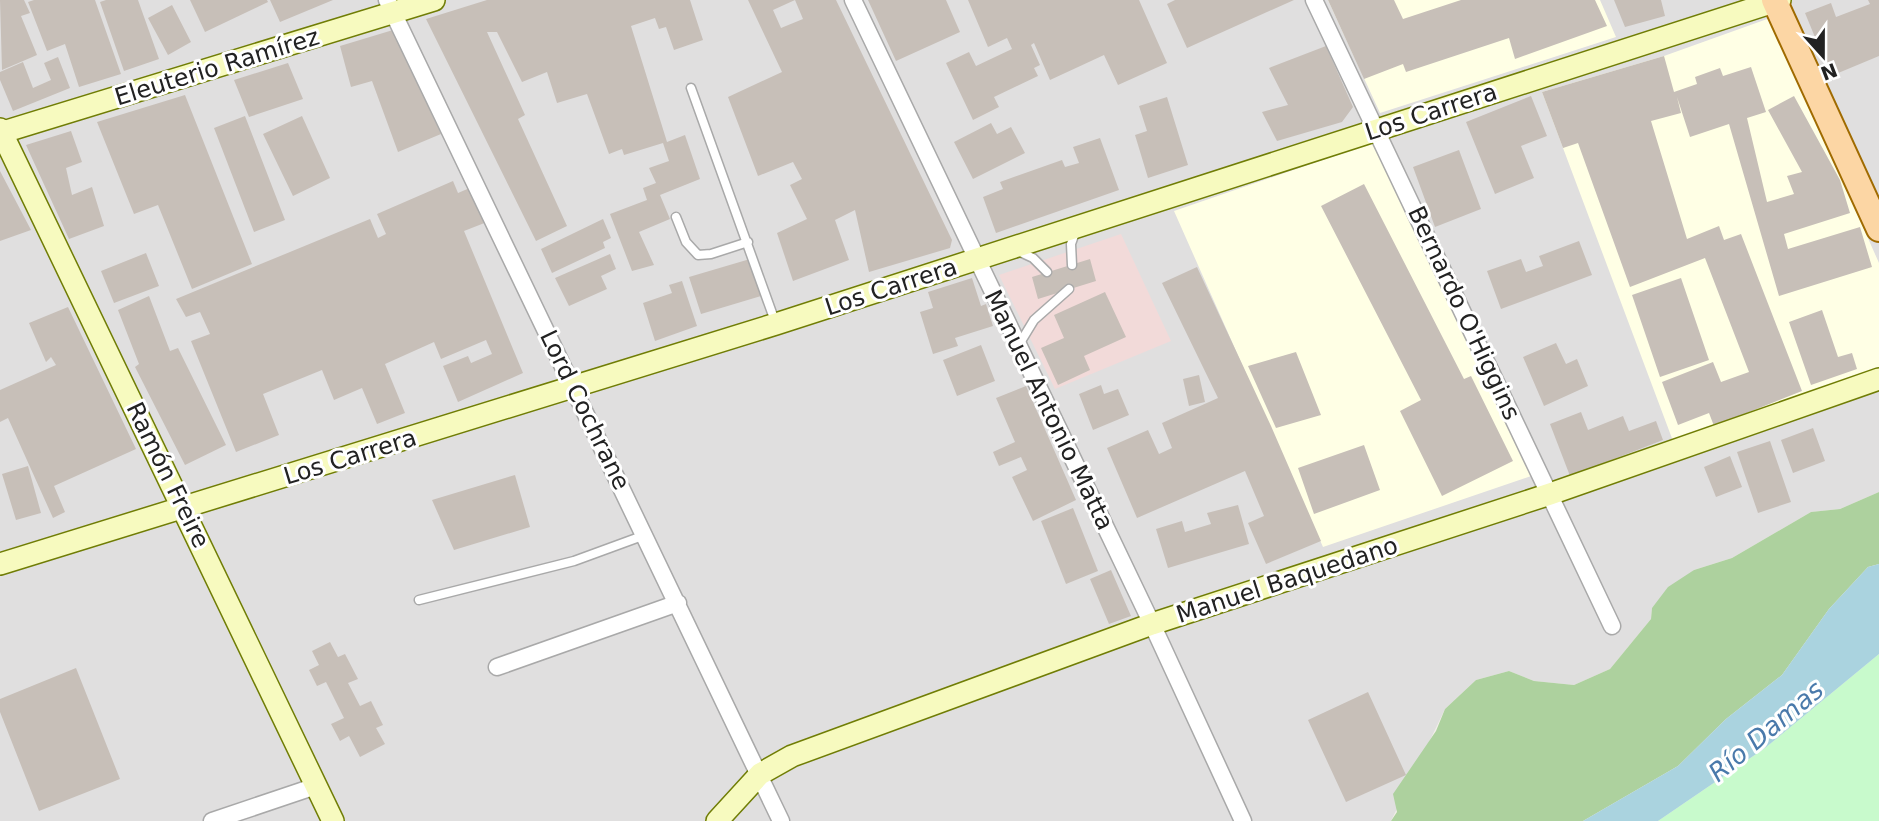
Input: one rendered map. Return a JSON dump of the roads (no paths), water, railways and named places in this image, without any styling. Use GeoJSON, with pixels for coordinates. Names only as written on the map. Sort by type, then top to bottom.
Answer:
{"type":"FeatureCollection","features":[{"type":"Feature","properties":{"kind":"main road","name":"Eleuterio Ramírez"},"geometry":{"type":"LineString","coordinates":[[1,132],[390,6],[434,0]]}},
{"type":"Feature","properties":{"kind":"main road","name":"Los Carrera"},"geometry":{"type":"LineString","coordinates":[[0,564],[776,324],[1776,0]]}},
{"type":"Feature","properties":{"kind":"main road"},"geometry":{"type":"LineString","coordinates":[[1776,0],[1879,229]]}},
{"type":"Feature","properties":{"kind":"main road","name":"Ramón Freire"},"geometry":{"type":"LineString","coordinates":[[1,132],[333,821]]}},
{"type":"Feature","properties":{"kind":"main road","name":"Manuel Baquedano"},"geometry":{"type":"LineString","coordinates":[[717,821],[760,774],[792,756],[1152,624],[1550,494],[1879,379]]}},
{"type":"Feature","properties":{"kind":"street","name":"Manuel Antonio Matta"},"geometry":{"type":"LineString","coordinates":[[853,0],[1152,624],[1243,821]]}},
{"type":"Feature","properties":{"kind":"street","name":"Bernardo O'Higgins"},"geometry":{"type":"LineString","coordinates":[[1314,0],[1612,626]]}},
{"type":"Feature","properties":{"kind":"street","name":"Lord Cochrane"},"geometry":{"type":"LineString","coordinates":[[390,6],[781,821]]}},
{"type":"Feature","properties":{"kind":"street"},"geometry":{"type":"LineString","coordinates":[[497,667],[678,603]]}},
{"type":"Feature","properties":{"kind":"street"},"geometry":{"type":"LineString","coordinates":[[212,821],[316,786]]}},
{"type":"Feature","properties":{"kind":"lane"},"geometry":{"type":"LineString","coordinates":[[691,88],[776,324]]}},
{"type":"Feature","properties":{"kind":"lane"},"geometry":{"type":"LineString","coordinates":[[676,217],[685,242],[698,255],[748,242]]}},
{"type":"Feature","properties":{"kind":"lane"},"geometry":{"type":"LineString","coordinates":[[1072,265],[1071,244],[1078,227]]}},
{"type":"Feature","properties":{"kind":"lane"},"geometry":{"type":"LineString","coordinates":[[1012,248],[1033,258],[1047,272]]}},
{"type":"Feature","properties":{"kind":"lane"},"geometry":{"type":"LineString","coordinates":[[1019,346],[1034,320],[1069,289]]}},
{"type":"Feature","properties":{"kind":"lane"},"geometry":{"type":"LineString","coordinates":[[419,600],[574,561],[645,535]]}},
{"type":"Feature","properties":{"kind":"water","name":"Río Damas"},"geometry":{"type":"Polygon","coordinates":[[[1879,564],[1879,654],[1765,748],[1658,821],[1583,821],[1678,766],[1726,719],[1782,675],[1829,609],[1868,567],[1879,564]]]}}]}
